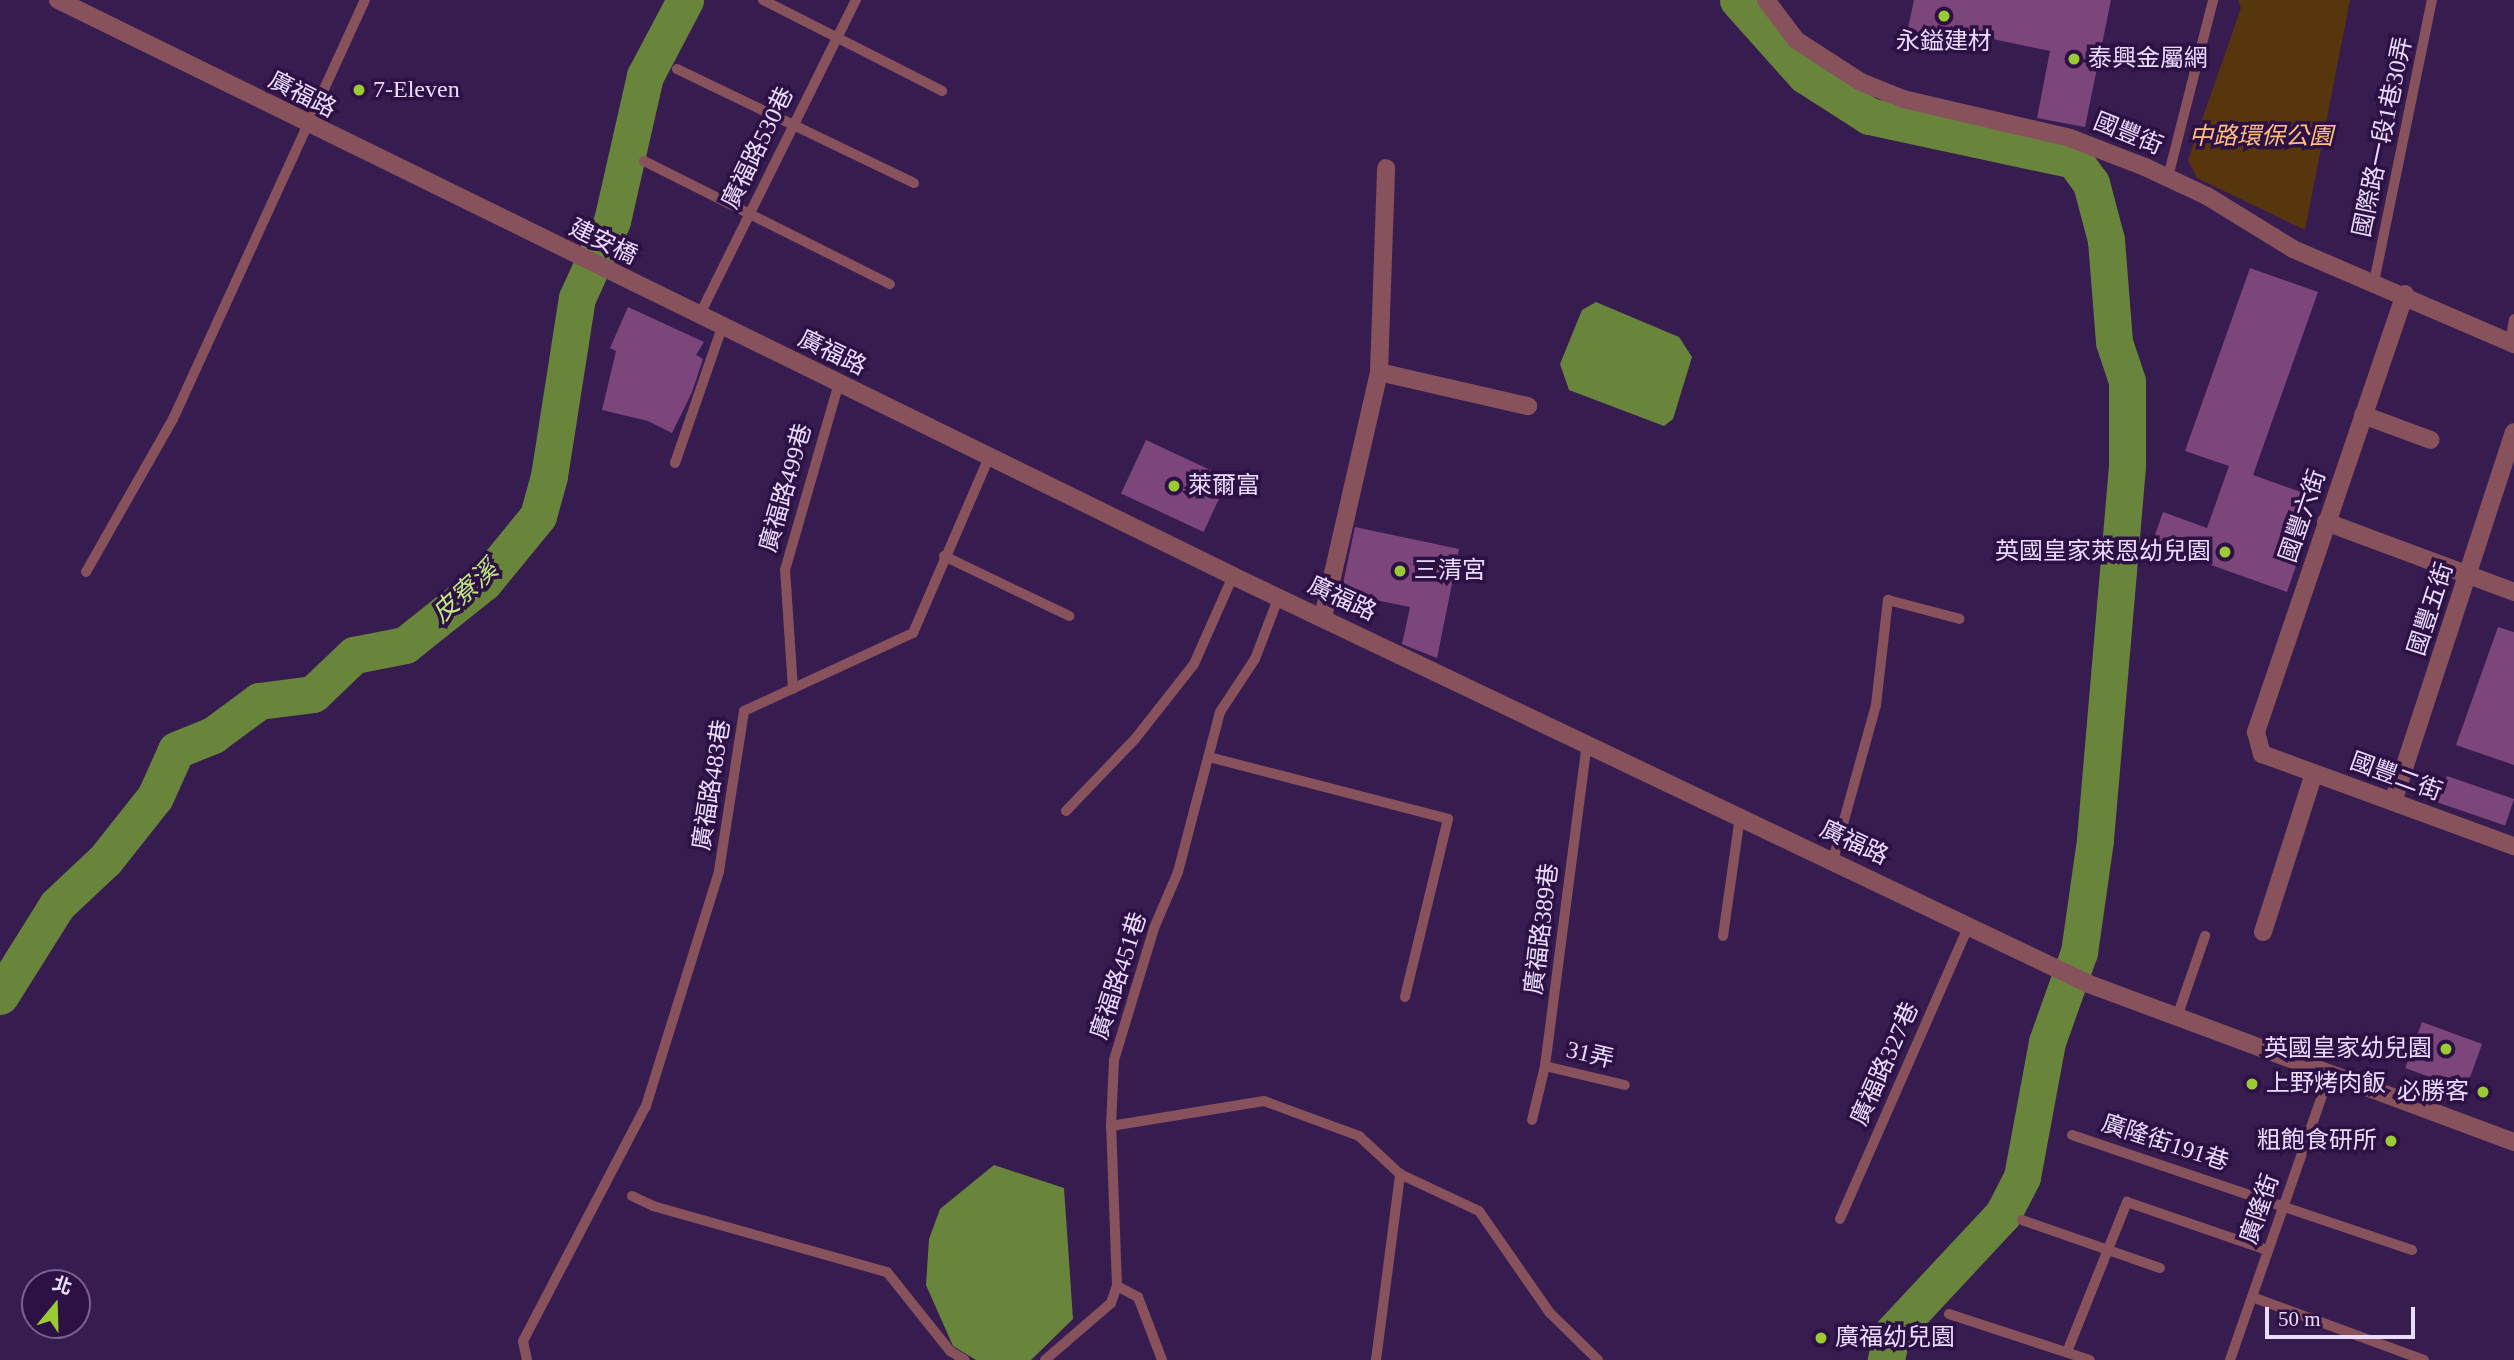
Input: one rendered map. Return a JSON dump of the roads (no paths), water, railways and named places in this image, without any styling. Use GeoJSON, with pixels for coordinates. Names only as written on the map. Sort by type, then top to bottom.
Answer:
{"type":"FeatureCollection","features":[{"type":"Feature","properties":{"kind":"street","name":"廣福路"},"geometry":{"type":"LineString","coordinates":[[58,0],[524,232]]}},
{"type":"Feature","properties":{"kind":"street","name":"國豐街"},"geometry":{"type":"LineString","coordinates":[[1766,0],[1796,40],[1861,82],[1903,99],[2070,138],[2168,177],[2261,233],[2512,343]]}},
{"type":"Feature","properties":{"kind":"street"},"geometry":{"type":"LineString","coordinates":[[1323,617],[1379,372],[1386,168]]}},
{"type":"Feature","properties":{"kind":"street","name":"建安橋"},"geometry":{"type":"LineString","coordinates":[[524,232],[660,297]]}},
{"type":"Feature","properties":{"kind":"street","name":"國豐六街"},"geometry":{"type":"LineString","coordinates":[[2262,754],[2256,732],[2405,294]]}},
{"type":"Feature","properties":{"kind":"street","name":"廣福路"},"geometry":{"type":"LineString","coordinates":[[660,297],[1233,576],[1587,742],[2089,984],[2177,1017]]}},
{"type":"Feature","properties":{"kind":"street"},"geometry":{"type":"LineString","coordinates":[[1379,372],[1528,406]]}},
{"type":"Feature","properties":{"kind":"street"},"geometry":{"type":"LineString","coordinates":[[2363,415],[2431,440]]}},
{"type":"Feature","properties":{"kind":"street","name":"國豐五街"},"geometry":{"type":"LineString","coordinates":[[2393,802],[2514,432]]}},
{"type":"Feature","properties":{"kind":"street"},"geometry":{"type":"LineString","coordinates":[[2326,522],[2514,592]]}},
{"type":"Feature","properties":{"kind":"street","name":"國豐二街"},"geometry":{"type":"LineString","coordinates":[[2262,754],[2514,846]]}},
{"type":"Feature","properties":{"kind":"street"},"geometry":{"type":"LineString","coordinates":[[2263,932],[2315,773]]}},
{"type":"Feature","properties":{"kind":"street"},"geometry":{"type":"LineString","coordinates":[[2177,1017],[2514,1142]]}},
{"type":"Feature","properties":{"kind":"lane"},"geometry":{"type":"LineString","coordinates":[[86,572],[173,419],[365,0]]}},
{"type":"Feature","properties":{"kind":"lane"},"geometry":{"type":"LineString","coordinates":[[763,0],[942,90]]}},
{"type":"Feature","properties":{"kind":"lane","name":"廣福路530巷"},"geometry":{"type":"LineString","coordinates":[[699,316],[856,0]]}},
{"type":"Feature","properties":{"kind":"lane"},"geometry":{"type":"LineString","coordinates":[[2168,177],[2213,0]]}},
{"type":"Feature","properties":{"kind":"lane","name":"國際路一段1巷30弄"},"geometry":{"type":"LineString","coordinates":[[2374,282],[2432,0]]}},
{"type":"Feature","properties":{"kind":"lane"},"geometry":{"type":"LineString","coordinates":[[677,69],[914,183]]}},
{"type":"Feature","properties":{"kind":"lane"},"geometry":{"type":"LineString","coordinates":[[644,161],[890,284]]}},
{"type":"Feature","properties":{"kind":"lane"},"geometry":{"type":"LineString","coordinates":[[2512,343],[2514,319]]}},
{"type":"Feature","properties":{"kind":"lane"},"geometry":{"type":"LineString","coordinates":[[675,463],[722,327]]}},
{"type":"Feature","properties":{"kind":"lane","name":"廣福路499巷"},"geometry":{"type":"LineString","coordinates":[[793,689],[785,570],[839,383]]}},
{"type":"Feature","properties":{"kind":"lane","name":"廣福路483巷"},"geometry":{"type":"LineString","coordinates":[[527,1360],[523,1341],[646,1106],[719,871],[744,711],[913,633],[989,457]]}},
{"type":"Feature","properties":{"kind":"lane"},"geometry":{"type":"LineString","coordinates":[[944,556],[1069,616]]}},
{"type":"Feature","properties":{"kind":"lane"},"geometry":{"type":"LineString","coordinates":[[1066,811],[1135,740],[1194,664],[1233,576]]}},
{"type":"Feature","properties":{"kind":"lane","name":"廣福路451巷"},"geometry":{"type":"LineString","coordinates":[[1117,1286],[1111,1126],[1114,1060],[1154,928],[1178,872],[1220,712],[1255,659],[1279,596]]}},
{"type":"Feature","properties":{"kind":"lane"},"geometry":{"type":"LineString","coordinates":[[1833,860],[1876,705],[1888,600],[1960,619]]}},
{"type":"Feature","properties":{"kind":"lane","name":"廣福路389巷"},"geometry":{"type":"LineString","coordinates":[[1532,1120],[1545,1066],[1587,742]]}},
{"type":"Feature","properties":{"kind":"lane"},"geometry":{"type":"LineString","coordinates":[[1209,757],[1448,819],[1405,997]]}},
{"type":"Feature","properties":{"kind":"lane"},"geometry":{"type":"LineString","coordinates":[[1723,936],[1740,816]]}},
{"type":"Feature","properties":{"kind":"lane","name":"廣福路327巷"},"geometry":{"type":"LineString","coordinates":[[1840,1219],[1969,925]]}},
{"type":"Feature","properties":{"kind":"lane"},"geometry":{"type":"LineString","coordinates":[[2177,1017],[2205,936]]}},
{"type":"Feature","properties":{"kind":"lane","name":"31弄"},"geometry":{"type":"LineString","coordinates":[[1545,1066],[1625,1085]]}},
{"type":"Feature","properties":{"kind":"lane","name":"廣隆街"},"geometry":{"type":"LineString","coordinates":[[2231,1360],[2330,1073]]}},
{"type":"Feature","properties":{"kind":"lane"},"geometry":{"type":"LineString","coordinates":[[1111,1126],[1264,1101],[1359,1136],[1400,1174],[1479,1211],[1550,1313],[1598,1360]]}},
{"type":"Feature","properties":{"kind":"lane","name":"廣隆街191巷"},"geometry":{"type":"LineString","coordinates":[[2072,1135],[2284,1204],[2412,1250]]}},
{"type":"Feature","properties":{"kind":"lane"},"geometry":{"type":"LineString","coordinates":[[1376,1360],[1400,1174]]}},
{"type":"Feature","properties":{"kind":"lane"},"geometry":{"type":"LineString","coordinates":[[632,1196],[653,1206],[887,1272],[950,1351],[965,1360]]}},
{"type":"Feature","properties":{"kind":"lane"},"geometry":{"type":"LineString","coordinates":[[2067,1352],[2105,1248],[2127,1202],[2267,1250]]}},
{"type":"Feature","properties":{"kind":"lane"},"geometry":{"type":"LineString","coordinates":[[2022,1220],[2160,1268]]}},
{"type":"Feature","properties":{"kind":"lane"},"geometry":{"type":"LineString","coordinates":[[1045,1360],[1111,1303],[1117,1286],[1138,1297],[1161,1360]]}},
{"type":"Feature","properties":{"kind":"lane"},"geometry":{"type":"LineString","coordinates":[[2252,1297],[2424,1360]]}},
{"type":"Feature","properties":{"kind":"lane"},"geometry":{"type":"LineString","coordinates":[[1949,1314],[2090,1360]]}},
{"type":"Feature","properties":{"kind":"waterway","name":"皮寮溪"},"geometry":{"type":"LineString","coordinates":[[0,996],[57,905],[105,860],[155,797],[176,750],[213,735],[259,701],[313,694],[354,655],[405,645],[484,582],[538,516],[549,476],[577,298],[612,221],[645,76],[685,0]]}},
{"type":"Feature","properties":{"kind":"waterway"},"geometry":{"type":"LineString","coordinates":[[1738,0],[1805,75],[1869,116],[2074,160],[2091,183],[2106,240],[2114,342],[2127,381],[2127,466],[2095,840],[2079,952],[2047,1042],[2022,1177],[2003,1214],[1892,1333],[1886,1360]]}},
{"type":"Feature","properties":{"kind":"place","name":"永鎰建材"},"geometry":{"type":"Point","coordinates":[1944,16]}},
{"type":"Feature","properties":{"kind":"place","name":"泰興金屬網"},"geometry":{"type":"Point","coordinates":[2074,59]}},
{"type":"Feature","properties":{"kind":"place","name":"7-Eleven"},"geometry":{"type":"Point","coordinates":[359,90]}},
{"type":"Feature","properties":{"kind":"place","name":"萊爾富"},"geometry":{"type":"Point","coordinates":[1174,486]}},
{"type":"Feature","properties":{"kind":"place","name":"英國皇家萊恩幼兒園"},"geometry":{"type":"Point","coordinates":[2225,552]}},
{"type":"Feature","properties":{"kind":"place","name":"三清宮"},"geometry":{"type":"Point","coordinates":[1400,571]}},
{"type":"Feature","properties":{"kind":"place","name":"英國皇家幼兒園"},"geometry":{"type":"Point","coordinates":[2446,1049]}},
{"type":"Feature","properties":{"kind":"place","name":"上野烤肉飯"},"geometry":{"type":"Point","coordinates":[2252,1084]}},
{"type":"Feature","properties":{"kind":"place","name":"必勝客"},"geometry":{"type":"Point","coordinates":[2483,1092]}},
{"type":"Feature","properties":{"kind":"place","name":"粗飽食研所"},"geometry":{"type":"Point","coordinates":[2391,1141]}},
{"type":"Feature","properties":{"kind":"place","name":"廣福幼兒園"},"geometry":{"type":"Point","coordinates":[1821,1338]}},
{"type":"Feature","properties":{"kind":"park label","name":"中路環保公園"},"geometry":{"type":"Point","coordinates":[2261,137]}}]}
